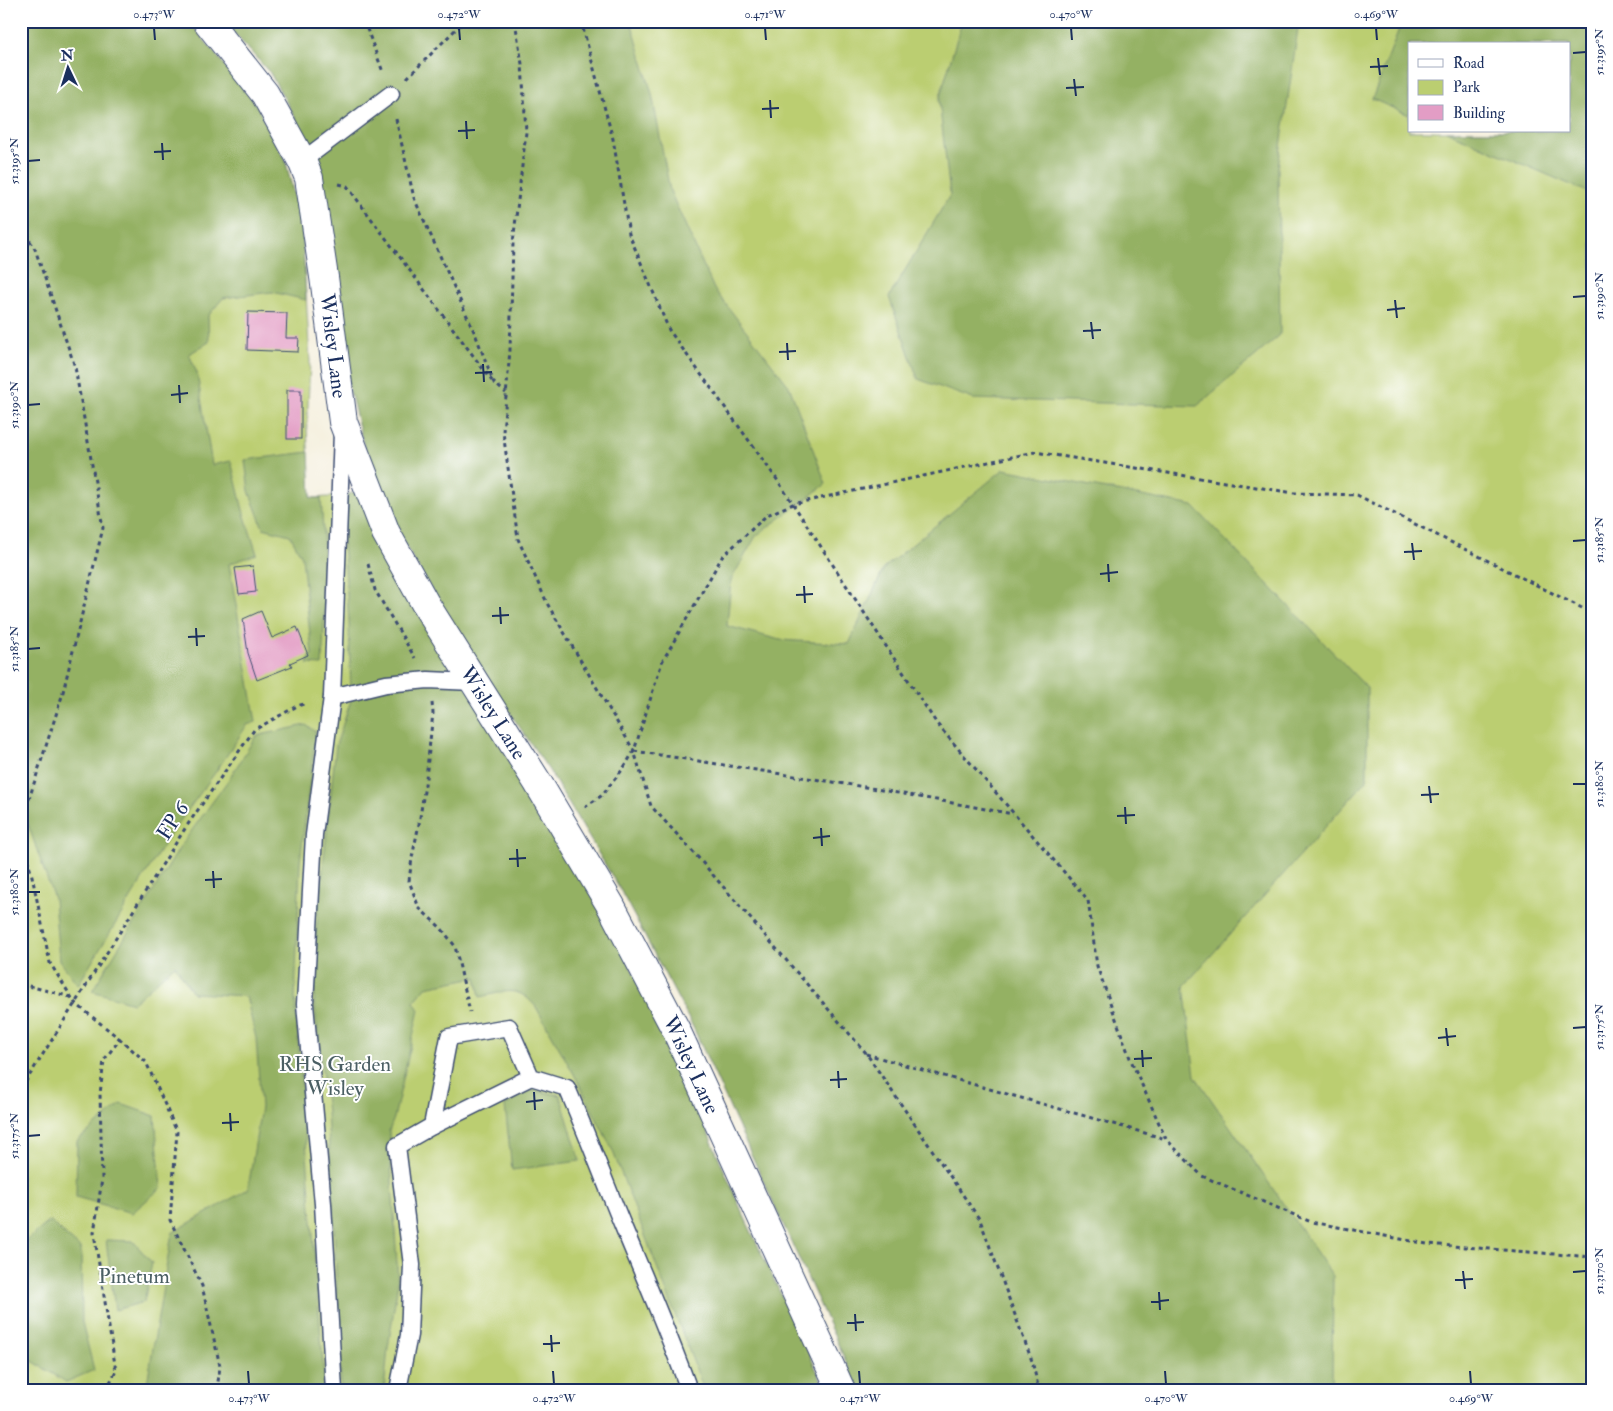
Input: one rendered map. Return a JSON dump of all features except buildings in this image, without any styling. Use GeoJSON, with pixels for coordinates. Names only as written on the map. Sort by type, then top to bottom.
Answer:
{"type":"FeatureCollection","features":[{"type":"Feature","properties":{"kind":"street","name":"Wisley Lane"},"geometry":{"type":"LineString","coordinates":[[207,21],[265,94],[305,170],[324,277],[343,422],[386,533],[426,605],[562,823],[611,906],[676,1030],[841,1390]]}},
{"type":"Feature","properties":{"kind":"lane"},"geometry":{"type":"LineString","coordinates":[[305,170],[391,94]]}},
{"type":"Feature","properties":{"kind":"lane"},"geometry":{"type":"LineString","coordinates":[[334,1390],[323,1204],[306,1004],[314,835],[332,697],[343,422]]}},
{"type":"Feature","properties":{"kind":"lane"},"geometry":{"type":"LineString","coordinates":[[332,697],[386,684],[428,680],[473,682]]}},
{"type":"Feature","properties":{"kind":"lane"},"geometry":{"type":"LineString","coordinates":[[432,1126],[449,1037],[509,1027],[531,1077]]}},
{"type":"Feature","properties":{"kind":"lane"},"geometry":{"type":"LineString","coordinates":[[398,1390],[409,1335],[412,1265],[397,1146],[432,1126],[531,1077],[567,1088],[593,1148],[689,1390]]}},
{"type":"Feature","properties":{"kind":"path"},"geometry":{"type":"LineString","coordinates":[[364,21],[391,94],[414,198],[476,336],[494,383]]}},
{"type":"Feature","properties":{"kind":"path"},"geometry":{"type":"LineString","coordinates":[[391,94],[464,21]]}},
{"type":"Feature","properties":{"kind":"path"},"geometry":{"type":"LineString","coordinates":[[515,21],[522,64],[526,132],[513,243],[510,350],[503,432],[518,539],[548,605],[634,751],[652,806],[866,1053],[980,1220],[1032,1361],[1039,1390]]}},
{"type":"Feature","properties":{"kind":"path"},"geometry":{"type":"LineString","coordinates":[[581,21],[613,139],[629,234],[668,330],[793,504],[937,724],[1088,900],[1097,966],[1130,1058],[1166,1139],[1202,1176],[1311,1222],[1427,1244],[1592,1257]]}},
{"type":"Feature","properties":{"kind":"path"},"geometry":{"type":"LineString","coordinates":[[305,170],[347,186],[494,383],[506,393]]}},
{"type":"Feature","properties":{"kind":"path"},"geometry":{"type":"LineString","coordinates":[[21,228],[35,249],[75,367],[103,528],[62,696],[21,824]]}},
{"type":"Feature","properties":{"kind":"path"},"geometry":{"type":"LineString","coordinates":[[562,823],[602,796],[623,769],[634,751],[662,662],[722,557],[767,515],[793,504],[1035,452],[1294,493],[1356,495],[1592,612]]}},
{"type":"Feature","properties":{"kind":"path"},"geometry":{"type":"LineString","coordinates":[[428,680],[433,713],[426,778],[409,881],[420,908],[456,946],[474,1032]]}},
{"type":"Feature","properties":{"kind":"path","name":"FP 6"},"geometry":{"type":"LineString","coordinates":[[21,1090],[197,810],[254,730],[298,706],[332,697]]}},
{"type":"Feature","properties":{"kind":"path"},"geometry":{"type":"LineString","coordinates":[[634,751],[865,787],[1013,814]]}},
{"type":"Feature","properties":{"kind":"path"},"geometry":{"type":"LineString","coordinates":[[21,836],[32,876],[50,963],[75,1003],[146,1062],[177,1132],[170,1220],[202,1286],[220,1366],[217,1390]]}},
{"type":"Feature","properties":{"kind":"path"},"geometry":{"type":"LineString","coordinates":[[21,984],[71,997]]}},
{"type":"Feature","properties":{"kind":"path"},"geometry":{"type":"LineString","coordinates":[[106,1390],[116,1371],[94,1233],[102,1179],[100,1094],[104,1060],[120,1039]]}},
{"type":"Feature","properties":{"kind":"path"},"geometry":{"type":"LineString","coordinates":[[866,1053],[1166,1139]]}},
{"type":"Feature","properties":{"kind":"green space","name":"RHS Garden Wisley"},"geometry":{"type":"Polygon","coordinates":[[[21,21],[189,21],[285,159],[302,228],[310,361],[307,429],[311,498],[343,496],[360,490],[666,1035],[743,1214],[826,1390],[21,1390],[21,21]]]}},
{"type":"Feature","properties":{"kind":"green space"},"geometry":{"type":"Polygon","coordinates":[[[21,21],[189,21],[255,103],[285,159],[302,228],[306,300],[272,292],[223,298],[208,316],[209,342],[189,354],[197,373],[212,465],[231,461],[243,510],[257,554],[229,564],[256,722],[247,725],[167,839],[78,985],[59,960],[54,899],[21,804],[21,21]]]}},
{"type":"Feature","properties":{"kind":"green space"},"geometry":{"type":"Polygon","coordinates":[[[223,21],[1592,21],[1592,1390],[859,1390],[693,1027],[621,891],[550,772],[323,205],[310,144],[270,73],[223,21]]]}},
{"type":"Feature","properties":{"kind":"green space"},"geometry":{"type":"Polygon","coordinates":[[[223,21],[631,21],[652,94],[670,191],[714,289],[789,386],[826,484],[756,536],[731,580],[727,626],[780,640],[849,644],[884,568],[1004,469],[1193,506],[1367,688],[1367,780],[1184,986],[1195,1076],[1333,1276],[1332,1390],[859,1390],[693,1027],[621,891],[550,772],[463,644],[398,533],[366,455],[345,372],[323,205],[310,144],[270,73],[223,21]]]}},
{"type":"Feature","properties":{"kind":"green space"},"geometry":{"type":"Polygon","coordinates":[[[962,21],[1299,21],[1278,168],[1280,335],[1197,406],[973,399],[918,379],[889,297],[950,195],[939,100],[962,21]]]}},
{"type":"Feature","properties":{"kind":"green space"},"geometry":{"type":"Polygon","coordinates":[[[1402,21],[1592,21],[1592,194],[1448,132],[1570,132],[1570,42],[1408,42],[1408,115],[1372,99],[1402,21]]]}},
{"type":"Feature","properties":{"kind":"green space"},"geometry":{"type":"Polygon","coordinates":[[[309,452],[311,498],[321,498],[324,561],[322,665],[307,664],[312,654],[302,557],[290,535],[263,528],[249,491],[245,460],[309,452]]]}},
{"type":"Feature","properties":{"kind":"green space"},"geometry":{"type":"Polygon","coordinates":[[[360,490],[502,748],[604,915],[666,1035],[743,1214],[826,1390],[704,1390],[612,1149],[575,1076],[536,1007],[529,1000],[517,992],[504,992],[480,997],[476,977],[426,987],[414,1002],[419,1010],[394,1118],[389,1131],[398,1282],[384,1390],[341,1390],[327,1112],[314,1001],[315,941],[336,745],[351,700],[349,621],[343,543],[343,496],[360,490]]]}},
{"type":"Feature","properties":{"kind":"green space"},"geometry":{"type":"Polygon","coordinates":[[[306,725],[316,732],[300,862],[295,999],[325,1390],[146,1390],[172,1233],[248,1189],[261,1107],[256,1038],[246,996],[193,993],[175,965],[133,1003],[92,991],[182,844],[229,779],[256,736],[306,725]]]}},
{"type":"Feature","properties":{"kind":"green space"},"geometry":{"type":"Polygon","coordinates":[[[530,1090],[560,1095],[580,1161],[512,1170],[505,1106],[530,1090]]]}},
{"type":"Feature","properties":{"kind":"green space"},"geometry":{"type":"Polygon","coordinates":[[[121,1104],[155,1116],[161,1188],[132,1213],[76,1197],[77,1141],[121,1104]]]}},
{"type":"Feature","properties":{"kind":"green space"},"geometry":{"type":"Polygon","coordinates":[[[50,1221],[81,1249],[82,1322],[94,1370],[66,1382],[21,1354],[21,1245],[50,1221]]]}},
{"type":"Feature","properties":{"kind":"green space","name":"Pinetum"},"geometry":{"type":"Polygon","coordinates":[[[106,1240],[133,1241],[152,1263],[144,1302],[115,1310],[106,1240]]]}}]}
